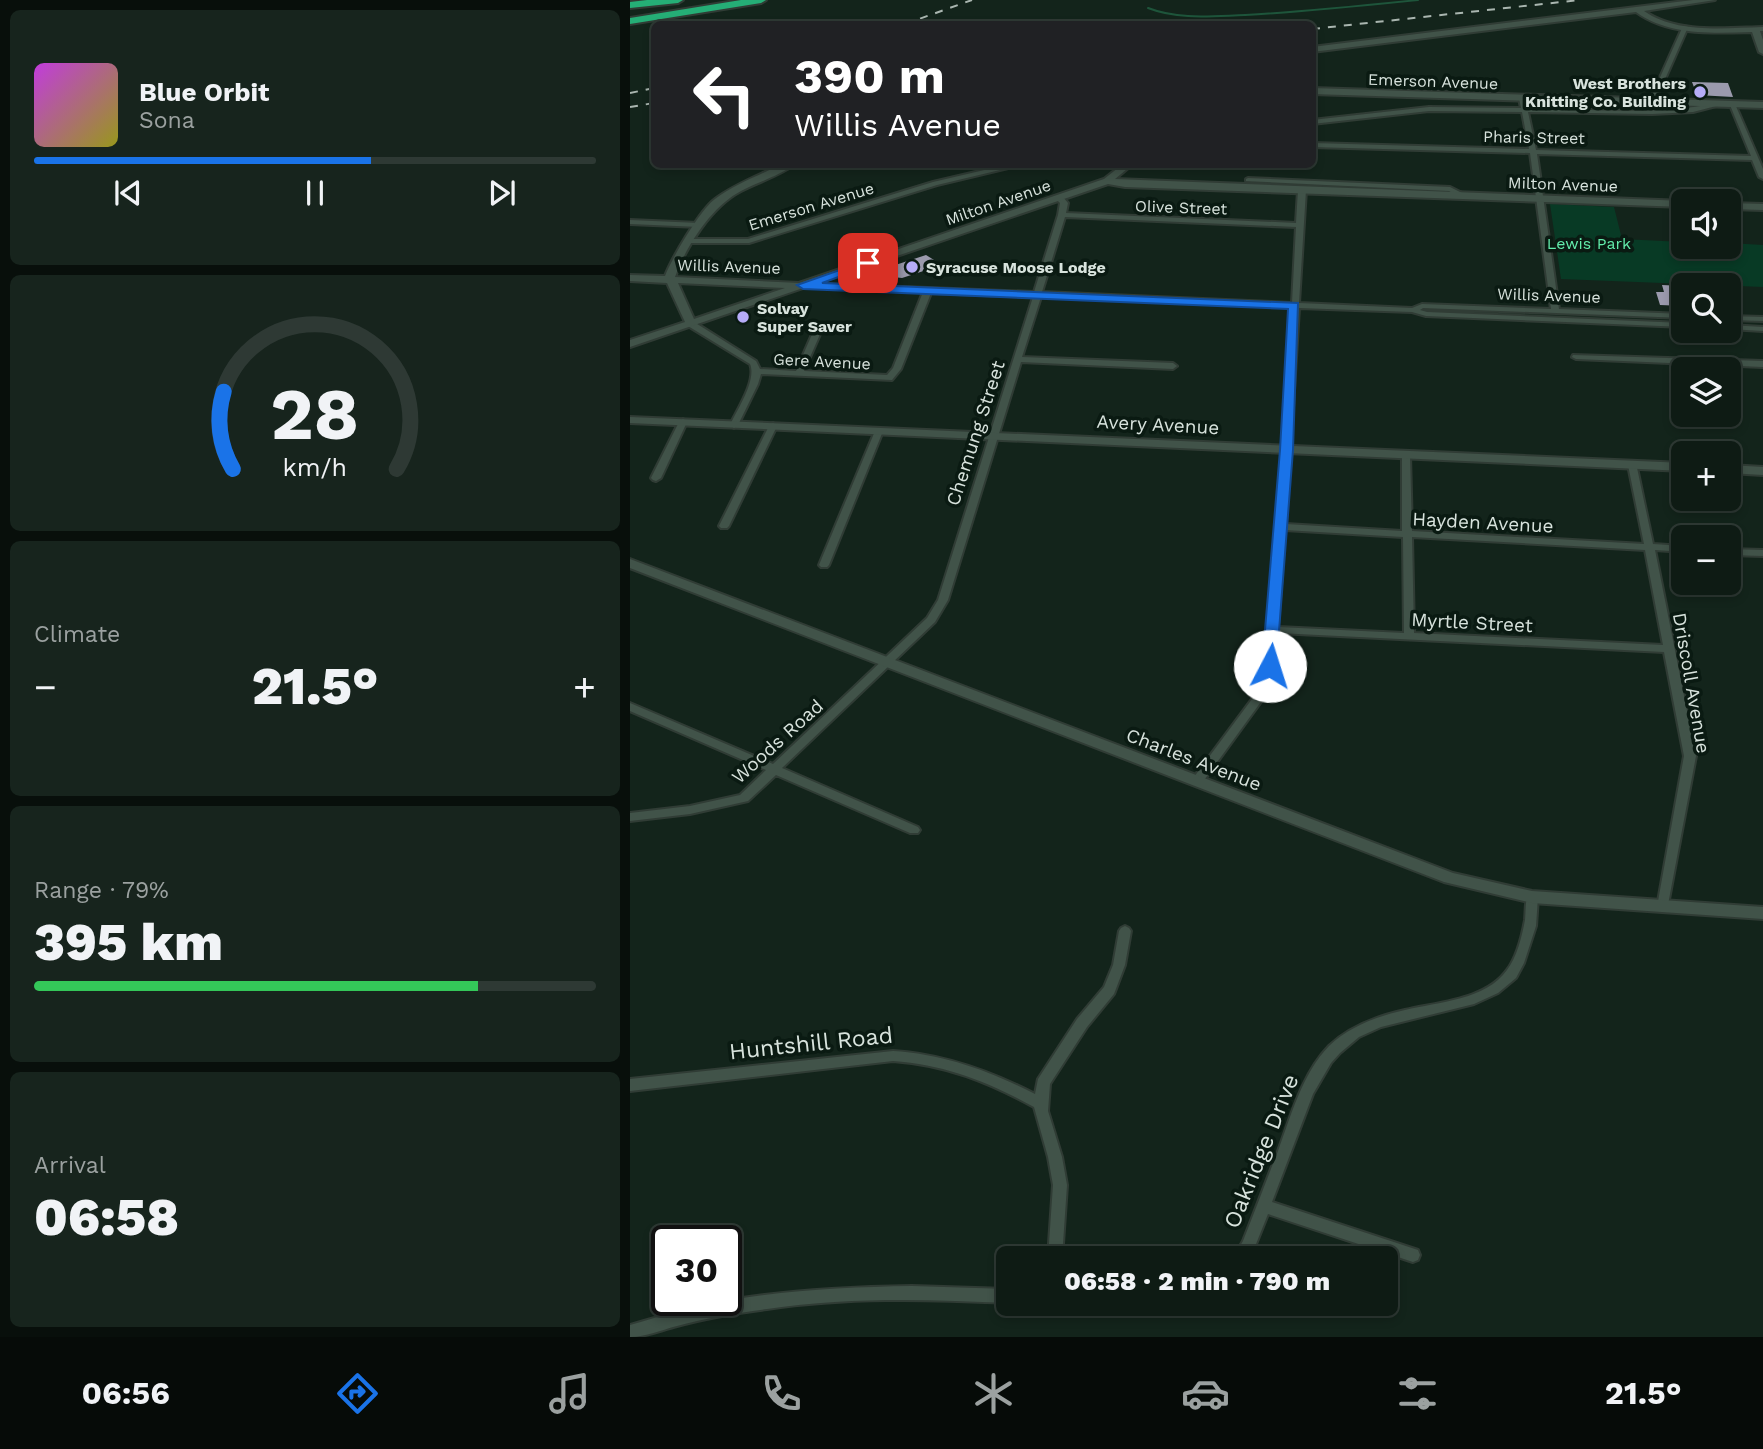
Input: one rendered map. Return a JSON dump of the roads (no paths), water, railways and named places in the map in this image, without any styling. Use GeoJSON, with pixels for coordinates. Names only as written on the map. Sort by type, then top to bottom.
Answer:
{"type":"FeatureCollection","features":[{"type":"Feature","properties":{"kind":"highway"},"geometry":{"type":"LineString","coordinates":[[630,5],[678,0]]}},
{"type":"Feature","properties":{"kind":"highway"},"geometry":{"type":"LineString","coordinates":[[630,19],[756,0]]}},
{"type":"Feature","properties":{"kind":"highway"},"geometry":{"type":"LineString","coordinates":[[630,19],[761,0]]}},
{"type":"Feature","properties":{"kind":"street"},"geometry":{"type":"LineString","coordinates":[[1316,49],[1711,0]]}},
{"type":"Feature","properties":{"kind":"street"},"geometry":{"type":"LineString","coordinates":[[1637,9],[1656,21],[1685,27],[1759,29],[1763,51]]}},
{"type":"Feature","properties":{"kind":"street"},"geometry":{"type":"LineString","coordinates":[[1653,102],[1685,27]]}},
{"type":"Feature","properties":{"kind":"street","name":"Emerson Avenue"},"geometry":{"type":"LineString","coordinates":[[1316,91],[1763,105]]}},
{"type":"Feature","properties":{"kind":"street"},"geometry":{"type":"LineString","coordinates":[[1522,98],[1533,151],[1555,311]]}},
{"type":"Feature","properties":{"kind":"street"},"geometry":{"type":"LineString","coordinates":[[1316,122],[1429,109],[1652,112],[1705,108],[1717,104]]}},
{"type":"Feature","properties":{"kind":"street"},"geometry":{"type":"LineString","coordinates":[[1733,105],[1763,177]]}},
{"type":"Feature","properties":{"kind":"street","name":"Pharis Street"},"geometry":{"type":"LineString","coordinates":[[1316,145],[1755,158]]}},
{"type":"Feature","properties":{"kind":"street"},"geometry":{"type":"LineString","coordinates":[[757,371],[752,363],[691,324],[671,280],[671,270],[715,203],[735,190],[782,168]]}},
{"type":"Feature","properties":{"kind":"street","name":"Emerson Avenue"},"geometry":{"type":"LineString","coordinates":[[688,242],[749,241],[934,183],[1003,168]]}},
{"type":"Feature","properties":{"kind":"street"},"geometry":{"type":"LineString","coordinates":[[1107,181],[1124,168]]}},
{"type":"Feature","properties":{"kind":"street"},"geometry":{"type":"LineString","coordinates":[[1248,180],[1450,189],[1464,196]]}},
{"type":"Feature","properties":{"kind":"street","name":"Milton Avenue"},"geometry":{"type":"LineString","coordinates":[[630,344],[1107,181],[1125,184],[1671,204]]}},
{"type":"Feature","properties":{"kind":"street"},"geometry":{"type":"LineString","coordinates":[[1198,780],[1266,688],[1287,450],[1302,190]]}},
{"type":"Feature","properties":{"kind":"street","name":"Chemung Street"},"geometry":{"type":"LineString","coordinates":[[887,661],[931,621],[943,600],[1062,215],[1064,203],[1059,198]]}},
{"type":"Feature","properties":{"kind":"street"},"geometry":{"type":"LineString","coordinates":[[1741,206],[1763,207]]}},
{"type":"Feature","properties":{"kind":"street","name":"Olive Street"},"geometry":{"type":"LineString","coordinates":[[1062,215],[1299,225]]}},
{"type":"Feature","properties":{"kind":"street"},"geometry":{"type":"LineString","coordinates":[[630,222],[699,225]]}},
{"type":"Feature","properties":{"kind":"street","name":"Willis Avenue"},"geometry":{"type":"LineString","coordinates":[[630,278],[1413,310],[1426,314],[1671,325]]}},
{"type":"Feature","properties":{"kind":"street","name":"Gere Avenue"},"geometry":{"type":"LineString","coordinates":[[734,425],[754,384],[757,371],[889,377],[897,369],[928,290]]}},
{"type":"Feature","properties":{"kind":"street","name":"Willis Avenue"},"geometry":{"type":"LineString","coordinates":[[1413,310],[1422,306],[1671,315]]}},
{"type":"Feature","properties":{"kind":"street"},"geometry":{"type":"LineString","coordinates":[[1741,318],[1763,319]]}},
{"type":"Feature","properties":{"kind":"street"},"geometry":{"type":"LineString","coordinates":[[1741,328],[1763,329]]}},
{"type":"Feature","properties":{"kind":"street"},"geometry":{"type":"LineString","coordinates":[[799,373],[817,332]]}},
{"type":"Feature","properties":{"kind":"street"},"geometry":{"type":"LineString","coordinates":[[1576,357],[1763,365]]}},
{"type":"Feature","properties":{"kind":"street"},"geometry":{"type":"LineString","coordinates":[[1017,359],[1172,366]]}},
{"type":"Feature","properties":{"kind":"street","name":"Avery Avenue"},"geometry":{"type":"LineString","coordinates":[[630,420],[1671,466]]}},
{"type":"Feature","properties":{"kind":"street"},"geometry":{"type":"LineString","coordinates":[[656,478],[683,422]]}},
{"type":"Feature","properties":{"kind":"street"},"geometry":{"type":"LineString","coordinates":[[724,526],[773,426]]}},
{"type":"Feature","properties":{"kind":"street"},"geometry":{"type":"LineString","coordinates":[[824,565],[879,431]]}},
{"type":"Feature","properties":{"kind":"street"},"geometry":{"type":"LineString","coordinates":[[1406,455],[1409,637]]}},
{"type":"Feature","properties":{"kind":"street","name":"Driscoll Avenue"},"geometry":{"type":"LineString","coordinates":[[1633,465],[1690,756],[1663,907]]}},
{"type":"Feature","properties":{"kind":"street"},"geometry":{"type":"LineString","coordinates":[[1741,470],[1763,471]]}},
{"type":"Feature","properties":{"kind":"street","name":"Hayden Avenue"},"geometry":{"type":"LineString","coordinates":[[1281,527],[1671,549]]}},
{"type":"Feature","properties":{"kind":"street"},"geometry":{"type":"LineString","coordinates":[[1741,552],[1763,553]]}},
{"type":"Feature","properties":{"kind":"street","name":"Charles Avenue"},"geometry":{"type":"LineString","coordinates":[[630,563],[1450,878],[1532,897],[1763,914]]}},
{"type":"Feature","properties":{"kind":"street","name":"Myrtle Street"},"geometry":{"type":"LineString","coordinates":[[1273,630],[1669,649]]}},
{"type":"Feature","properties":{"kind":"street","name":"Woods Road"},"geometry":{"type":"LineString","coordinates":[[630,817],[728,803],[744,797],[887,661]]}},
{"type":"Feature","properties":{"kind":"street"},"geometry":{"type":"LineString","coordinates":[[630,707],[914,830]]}},
{"type":"Feature","properties":{"kind":"street","name":"Oakridge Drive"},"geometry":{"type":"LineString","coordinates":[[1246,1246],[1264,1206],[1301,1106],[1321,1066],[1335,1048],[1357,1031],[1390,1016],[1466,1000],[1492,991],[1510,977],[1527,941],[1532,897]]}},
{"type":"Feature","properties":{"kind":"street"},"geometry":{"type":"LineString","coordinates":[[1056,1246],[1060,1185],[1041,1104],[1043,1083],[1082,1023],[1109,990],[1119,965],[1125,931]]}},
{"type":"Feature","properties":{"kind":"street","name":"Huntshill Road"},"geometry":{"type":"LineString","coordinates":[[630,1085],[893,1056],[916,1057],[947,1062],[996,1080],[1041,1104]]}},
{"type":"Feature","properties":{"kind":"street"},"geometry":{"type":"LineString","coordinates":[[1264,1206],[1413,1255]]}},
{"type":"Feature","properties":{"kind":"street"},"geometry":{"type":"LineString","coordinates":[[630,1332],[672,1318],[744,1303],[832,1294],[933,1292],[996,1295]]}},
{"type":"Feature","properties":{"kind":"waterway"},"geometry":{"type":"LineString","coordinates":[[1148,8],[1184,16],[1208,16],[1418,0]]}},
{"type":"Feature","properties":{"kind":"railway"},"geometry":{"type":"LineString","coordinates":[[913,21],[972,0]]}},
{"type":"Feature","properties":{"kind":"railway"},"geometry":{"type":"LineString","coordinates":[[1316,29],[1580,0]]}},
{"type":"Feature","properties":{"kind":"railway"},"geometry":{"type":"LineString","coordinates":[[630,93],[651,89]]}},
{"type":"Feature","properties":{"kind":"railway"},"geometry":{"type":"LineString","coordinates":[[630,107],[651,104]]}},
{"type":"Feature","properties":{"kind":"place","name":"West Brothers Knitting Co. Building"},"geometry":{"type":"Point","coordinates":[1700,92]}},
{"type":"Feature","properties":{"kind":"place","name":"Syracuse Moose Lodge"},"geometry":{"type":"Point","coordinates":[912,267]}},
{"type":"Feature","properties":{"kind":"place","name":"Solvay Super Saver"},"geometry":{"type":"Point","coordinates":[743,317]}},
{"type":"Feature","properties":{"kind":"park label","name":"Lewis Park"},"geometry":{"type":"Point","coordinates":[1589,243]}}]}
